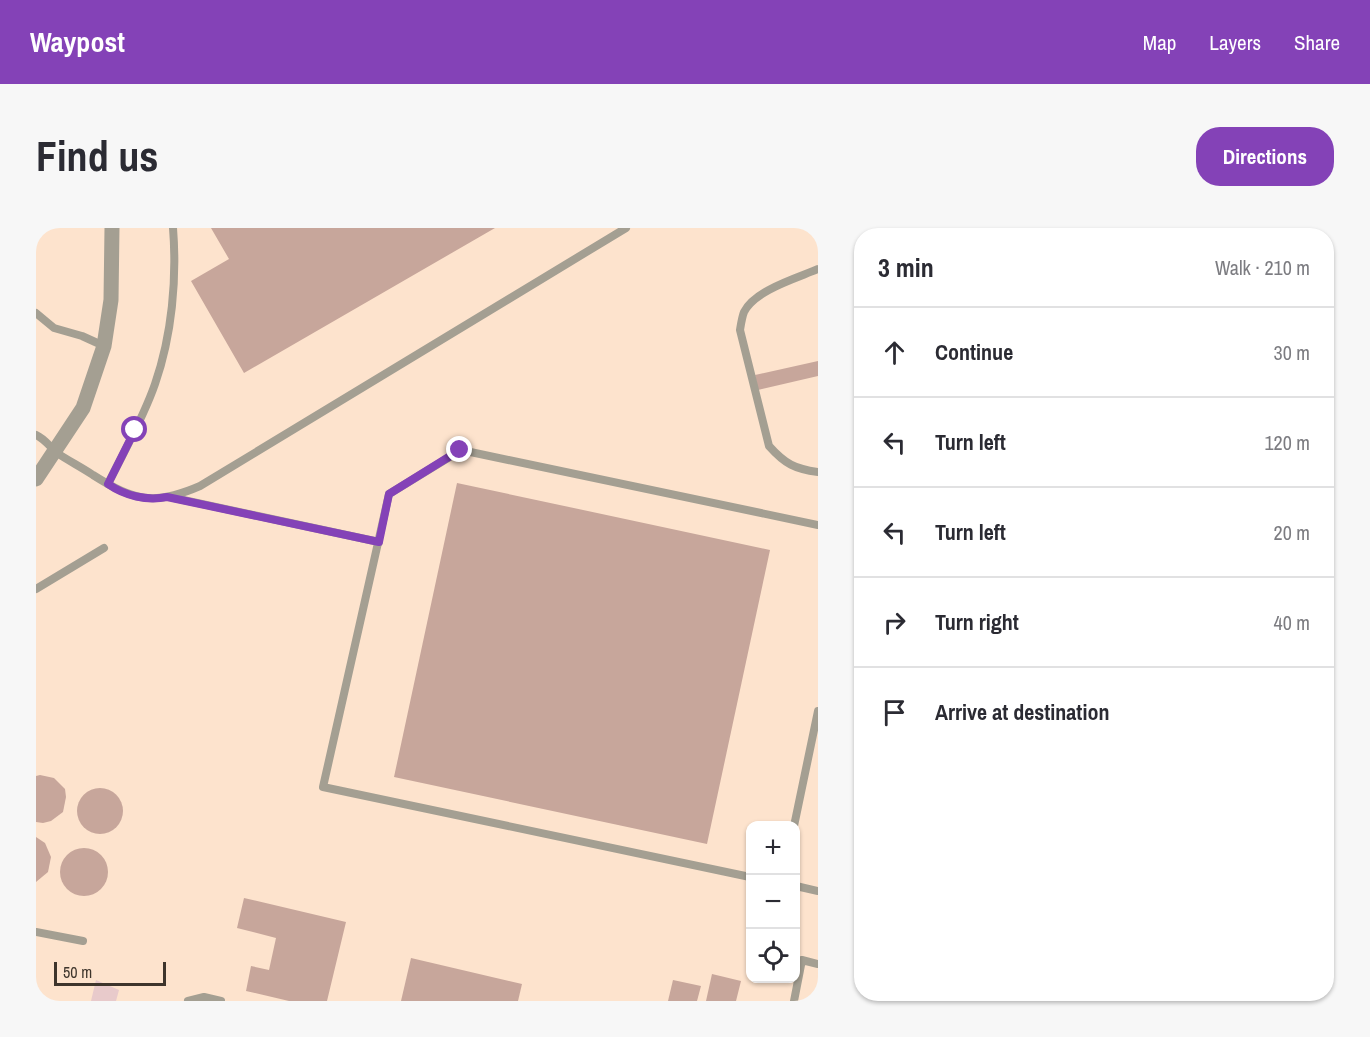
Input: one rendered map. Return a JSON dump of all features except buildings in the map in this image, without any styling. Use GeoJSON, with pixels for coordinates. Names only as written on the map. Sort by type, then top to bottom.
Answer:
{"type":"FeatureCollection","features":[{"type":"Feature","properties":{"kind":"street"},"geometry":{"type":"LineString","coordinates":[[36,479],[83,408],[104,346],[111,300],[112,228]]}},
{"type":"Feature","properties":{"kind":"lane"},"geometry":{"type":"LineString","coordinates":[[108,484],[147,406],[156,381],[168,333],[175,256],[173,228]]}},
{"type":"Feature","properties":{"kind":"lane"},"geometry":{"type":"LineString","coordinates":[[38,436],[56,451],[119,491],[132,496],[158,499],[180,495],[200,486],[626,228]]}},
{"type":"Feature","properties":{"kind":"lane"},"geometry":{"type":"LineString","coordinates":[[818,269],[768,291],[754,301],[745,311],[740,330],[769,446],[782,461],[800,470],[818,472]]}},
{"type":"Feature","properties":{"kind":"lane"},"geometry":{"type":"LineString","coordinates":[[36,313],[54,328],[82,336],[104,346]]}},
{"type":"Feature","properties":{"kind":"lane"},"geometry":{"type":"LineString","coordinates":[[746,876],[323,787],[389,494],[460,450],[818,525]]}},
{"type":"Feature","properties":{"kind":"lane"},"geometry":{"type":"LineString","coordinates":[[167,497],[379,542]]}},
{"type":"Feature","properties":{"kind":"lane"},"geometry":{"type":"LineString","coordinates":[[36,589],[104,548]]}},
{"type":"Feature","properties":{"kind":"lane"},"geometry":{"type":"LineString","coordinates":[[795,821],[818,711]]}},
{"type":"Feature","properties":{"kind":"lane"},"geometry":{"type":"LineString","coordinates":[[800,887],[818,891]]}},
{"type":"Feature","properties":{"kind":"lane"},"geometry":{"type":"LineString","coordinates":[[36,932],[83,941]]}},
{"type":"Feature","properties":{"kind":"lane"},"geometry":{"type":"LineString","coordinates":[[794,1001],[802,960],[818,964]]}},
{"type":"Feature","properties":{"kind":"lane"},"geometry":{"type":"LineString","coordinates":[[188,1001],[204,997],[221,1001]]}},
{"type":"Feature","properties":{"kind":"shaded area"},"geometry":{"type":"Polygon","coordinates":[[[96,980],[119,990],[116,1001],[91,1001],[96,980]]]}},
{"type":"Feature","properties":{"kind":"route"},"geometry":{"type":"LineString","coordinates":[[135,430],[108,484],[119,491],[132,496],[158,499],[167,497],[379,542],[389,494],[460,450]]}}]}
